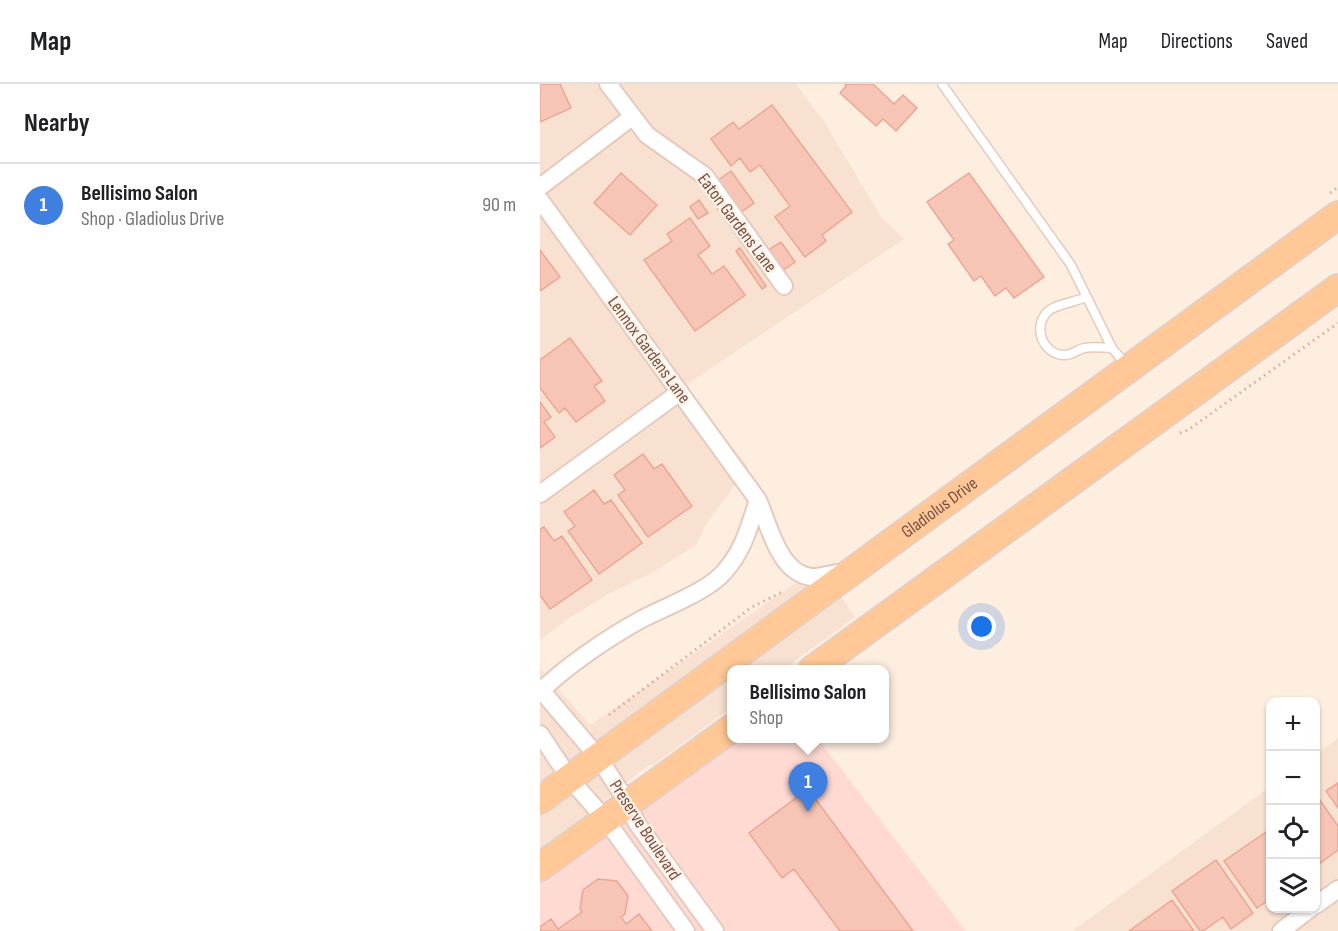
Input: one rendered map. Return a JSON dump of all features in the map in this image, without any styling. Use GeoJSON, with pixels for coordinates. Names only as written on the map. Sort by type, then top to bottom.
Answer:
{"type":"FeatureCollection","features":[{"type":"Feature","properties":{"kind":"main road","name":"Gladiolus Drive"},"geometry":{"type":"LineString","coordinates":[[540,800],[855,570],[1121,358],[1338,215]]}},
{"type":"Feature","properties":{"kind":"main road"},"geometry":{"type":"LineString","coordinates":[[818,665],[1338,288]]}},
{"type":"Feature","properties":{"kind":"main road"},"geometry":{"type":"LineString","coordinates":[[540,867],[727,732]]}},
{"type":"Feature","properties":{"kind":"street","name":"Eaton Gardens Lane"},"geometry":{"type":"LineString","coordinates":[[608,84],[647,135],[705,176],[784,286]]}},
{"type":"Feature","properties":{"kind":"street"},"geometry":{"type":"LineString","coordinates":[[540,187],[632,117]]}},
{"type":"Feature","properties":{"kind":"street","name":"Lennox Gardens Lane"},"geometry":{"type":"LineString","coordinates":[[540,200],[758,500],[779,554],[793,570],[812,577],[855,570]]}},
{"type":"Feature","properties":{"kind":"street"},"geometry":{"type":"LineString","coordinates":[[540,494],[680,392]]}},
{"type":"Feature","properties":{"kind":"street"},"geometry":{"type":"LineString","coordinates":[[540,690],[570,666],[640,620],[694,593],[724,573],[743,546],[758,500]]}},
{"type":"Feature","properties":{"kind":"street","name":"Preserve Boulevard"},"geometry":{"type":"LineString","coordinates":[[540,690],[598,758],[628,803],[636,822],[715,931]]}},
{"type":"Feature","properties":{"kind":"street","name":"Preserve Boulevard"},"geometry":{"type":"LineString","coordinates":[[540,734],[570,779],[605,819],[686,931]]}},
{"type":"Feature","properties":{"kind":"street"},"geometry":{"type":"LineString","coordinates":[[1320,902],[1338,889]]}},
{"type":"Feature","properties":{"kind":"street"},"geometry":{"type":"LineString","coordinates":[[1281,931],[1306,913]]}},
{"type":"Feature","properties":{"kind":"lane"},"geometry":{"type":"LineString","coordinates":[[942,84],[1071,265],[1121,358]]}},
{"type":"Feature","properties":{"kind":"lane"},"geometry":{"type":"LineString","coordinates":[[1087,297],[1051,310],[1041,323],[1042,339],[1046,347],[1060,355],[1068,356],[1083,348],[1121,358]]}},
{"type":"Feature","properties":{"kind":"shaded area"},"geometry":{"type":"Polygon","coordinates":[[[540,84],[796,84],[825,123],[881,217],[904,239],[683,387],[748,467],[707,523],[696,545],[652,573],[607,595],[568,619],[540,640],[540,84]]]}},
{"type":"Feature","properties":{"kind":"shaded area"},"geometry":{"type":"Polygon","coordinates":[[[819,567],[827,577],[540,787],[540,668],[590,725],[819,567]]]}},
{"type":"Feature","properties":{"kind":"shaded area"},"geometry":{"type":"Polygon","coordinates":[[[840,595],[855,617],[789,665],[744,665],[840,595]]]}},
{"type":"Feature","properties":{"kind":"shaded area"},"geometry":{"type":"Polygon","coordinates":[[[727,677],[727,711],[652,766],[650,764],[540,852],[540,814],[727,677]]]}},
{"type":"Feature","properties":{"kind":"shaded area"},"geometry":{"type":"Polygon","coordinates":[[[1338,738],[1338,931],[1072,931],[1266,790],[1266,913],[1320,913],[1320,752],[1338,738]]]}},
{"type":"Feature","properties":{"kind":"shaded area"},"geometry":{"type":"Polygon","coordinates":[[[729,743],[821,743],[966,931],[540,931],[540,880],[729,743]]]}},
{"type":"Feature","properties":{"kind":"building"},"geometry":{"type":"Polygon","coordinates":[[[540,84],[560,84],[571,108],[540,122],[540,84]]]}},
{"type":"Feature","properties":{"kind":"building"},"geometry":{"type":"Polygon","coordinates":[[[845,84],[873,84],[894,104],[903,95],[917,108],[896,131],[883,119],[876,126],[840,93],[846,86],[845,84]]]}},
{"type":"Feature","properties":{"kind":"building"},"geometry":{"type":"Polygon","coordinates":[[[772,105],[852,212],[822,235],[826,241],[805,257],[775,217],[790,206],[760,165],[750,172],[740,158],[731,166],[711,139],[733,122],[739,129],[772,105]]]}},
{"type":"Feature","properties":{"kind":"building"},"geometry":{"type":"Polygon","coordinates":[[[731,171],[754,203],[740,213],[717,181],[731,171]]]}},
{"type":"Feature","properties":{"kind":"building"},"geometry":{"type":"Polygon","coordinates":[[[621,173],[657,205],[630,235],[594,203],[621,173]]]}},
{"type":"Feature","properties":{"kind":"building"},"geometry":{"type":"Polygon","coordinates":[[[969,173],[1044,277],[1014,298],[1006,288],[995,296],[981,276],[974,281],[948,244],[954,240],[927,202],[969,173]]]}},
{"type":"Feature","properties":{"kind":"building"},"geometry":{"type":"Polygon","coordinates":[[[699,200],[708,213],[698,219],[690,207],[699,200]]]}},
{"type":"Feature","properties":{"kind":"building"},"geometry":{"type":"Polygon","coordinates":[[[690,218],[710,246],[698,255],[712,274],[724,266],[745,295],[695,331],[644,260],[672,241],[667,234],[690,218]]]}},
{"type":"Feature","properties":{"kind":"building"},"geometry":{"type":"Polygon","coordinates":[[[781,242],[795,262],[782,271],[768,250],[781,242]]]}},
{"type":"Feature","properties":{"kind":"building"},"geometry":{"type":"Polygon","coordinates":[[[740,248],[766,286],[762,289],[736,251],[740,248]]]}},
{"type":"Feature","properties":{"kind":"building"},"geometry":{"type":"Polygon","coordinates":[[[540,250],[560,277],[540,291],[540,250]]]}},
{"type":"Feature","properties":{"kind":"building"},"geometry":{"type":"Polygon","coordinates":[[[570,338],[602,381],[594,386],[605,401],[576,422],[565,408],[559,413],[540,388],[540,360],[570,338]]]}},
{"type":"Feature","properties":{"kind":"building"},"geometry":{"type":"Polygon","coordinates":[[[540,402],[551,417],[544,422],[555,437],[540,448],[540,402]]]}},
{"type":"Feature","properties":{"kind":"building"},"geometry":{"type":"Polygon","coordinates":[[[643,454],[654,469],[662,464],[692,506],[648,537],[618,495],[625,490],[614,475],[643,454]]]}},
{"type":"Feature","properties":{"kind":"building"},"geometry":{"type":"Polygon","coordinates":[[[594,490],[604,504],[611,500],[642,543],[599,574],[568,531],[575,526],[564,512],[594,490]]]}},
{"type":"Feature","properties":{"kind":"building"},"geometry":{"type":"Polygon","coordinates":[[[544,527],[554,541],[562,536],[592,580],[550,609],[540,595],[540,529],[544,527]]]}},
{"type":"Feature","properties":{"kind":"building"},"geometry":{"type":"Polygon","coordinates":[[[1338,783],[1338,808],[1326,791],[1338,783]]]}},
{"type":"Feature","properties":{"kind":"building"},"geometry":{"type":"Polygon","coordinates":[[[808,789],[913,931],[840,931],[794,869],[782,878],[749,833],[808,789]]]}},
{"type":"Feature","properties":{"kind":"building"},"geometry":{"type":"Polygon","coordinates":[[[1320,800],[1338,826],[1338,850],[1320,863],[1320,800]]]}},
{"type":"Feature","properties":{"kind":"building"},"geometry":{"type":"Polygon","coordinates":[[[1266,832],[1266,902],[1257,908],[1224,861],[1266,832]]]}},
{"type":"Feature","properties":{"kind":"building"},"geometry":{"type":"Polygon","coordinates":[[[1216,860],[1253,913],[1231,929],[1223,917],[1200,931],[1172,891],[1216,860]]]}},
{"type":"Feature","properties":{"kind":"building"},"geometry":{"type":"Polygon","coordinates":[[[598,879],[617,881],[628,896],[625,914],[621,917],[626,924],[639,914],[652,931],[540,931],[540,927],[551,919],[558,929],[582,912],[580,909],[583,890],[598,879]]]}},
{"type":"Feature","properties":{"kind":"building"},"geometry":{"type":"Polygon","coordinates":[[[1172,900],[1194,931],[1129,931],[1172,900]]]}},
{"type":"Feature","properties":{"kind":"place","name":"Bellisimo Salon"},"geometry":{"type":"Point","coordinates":[808,812]}}]}
